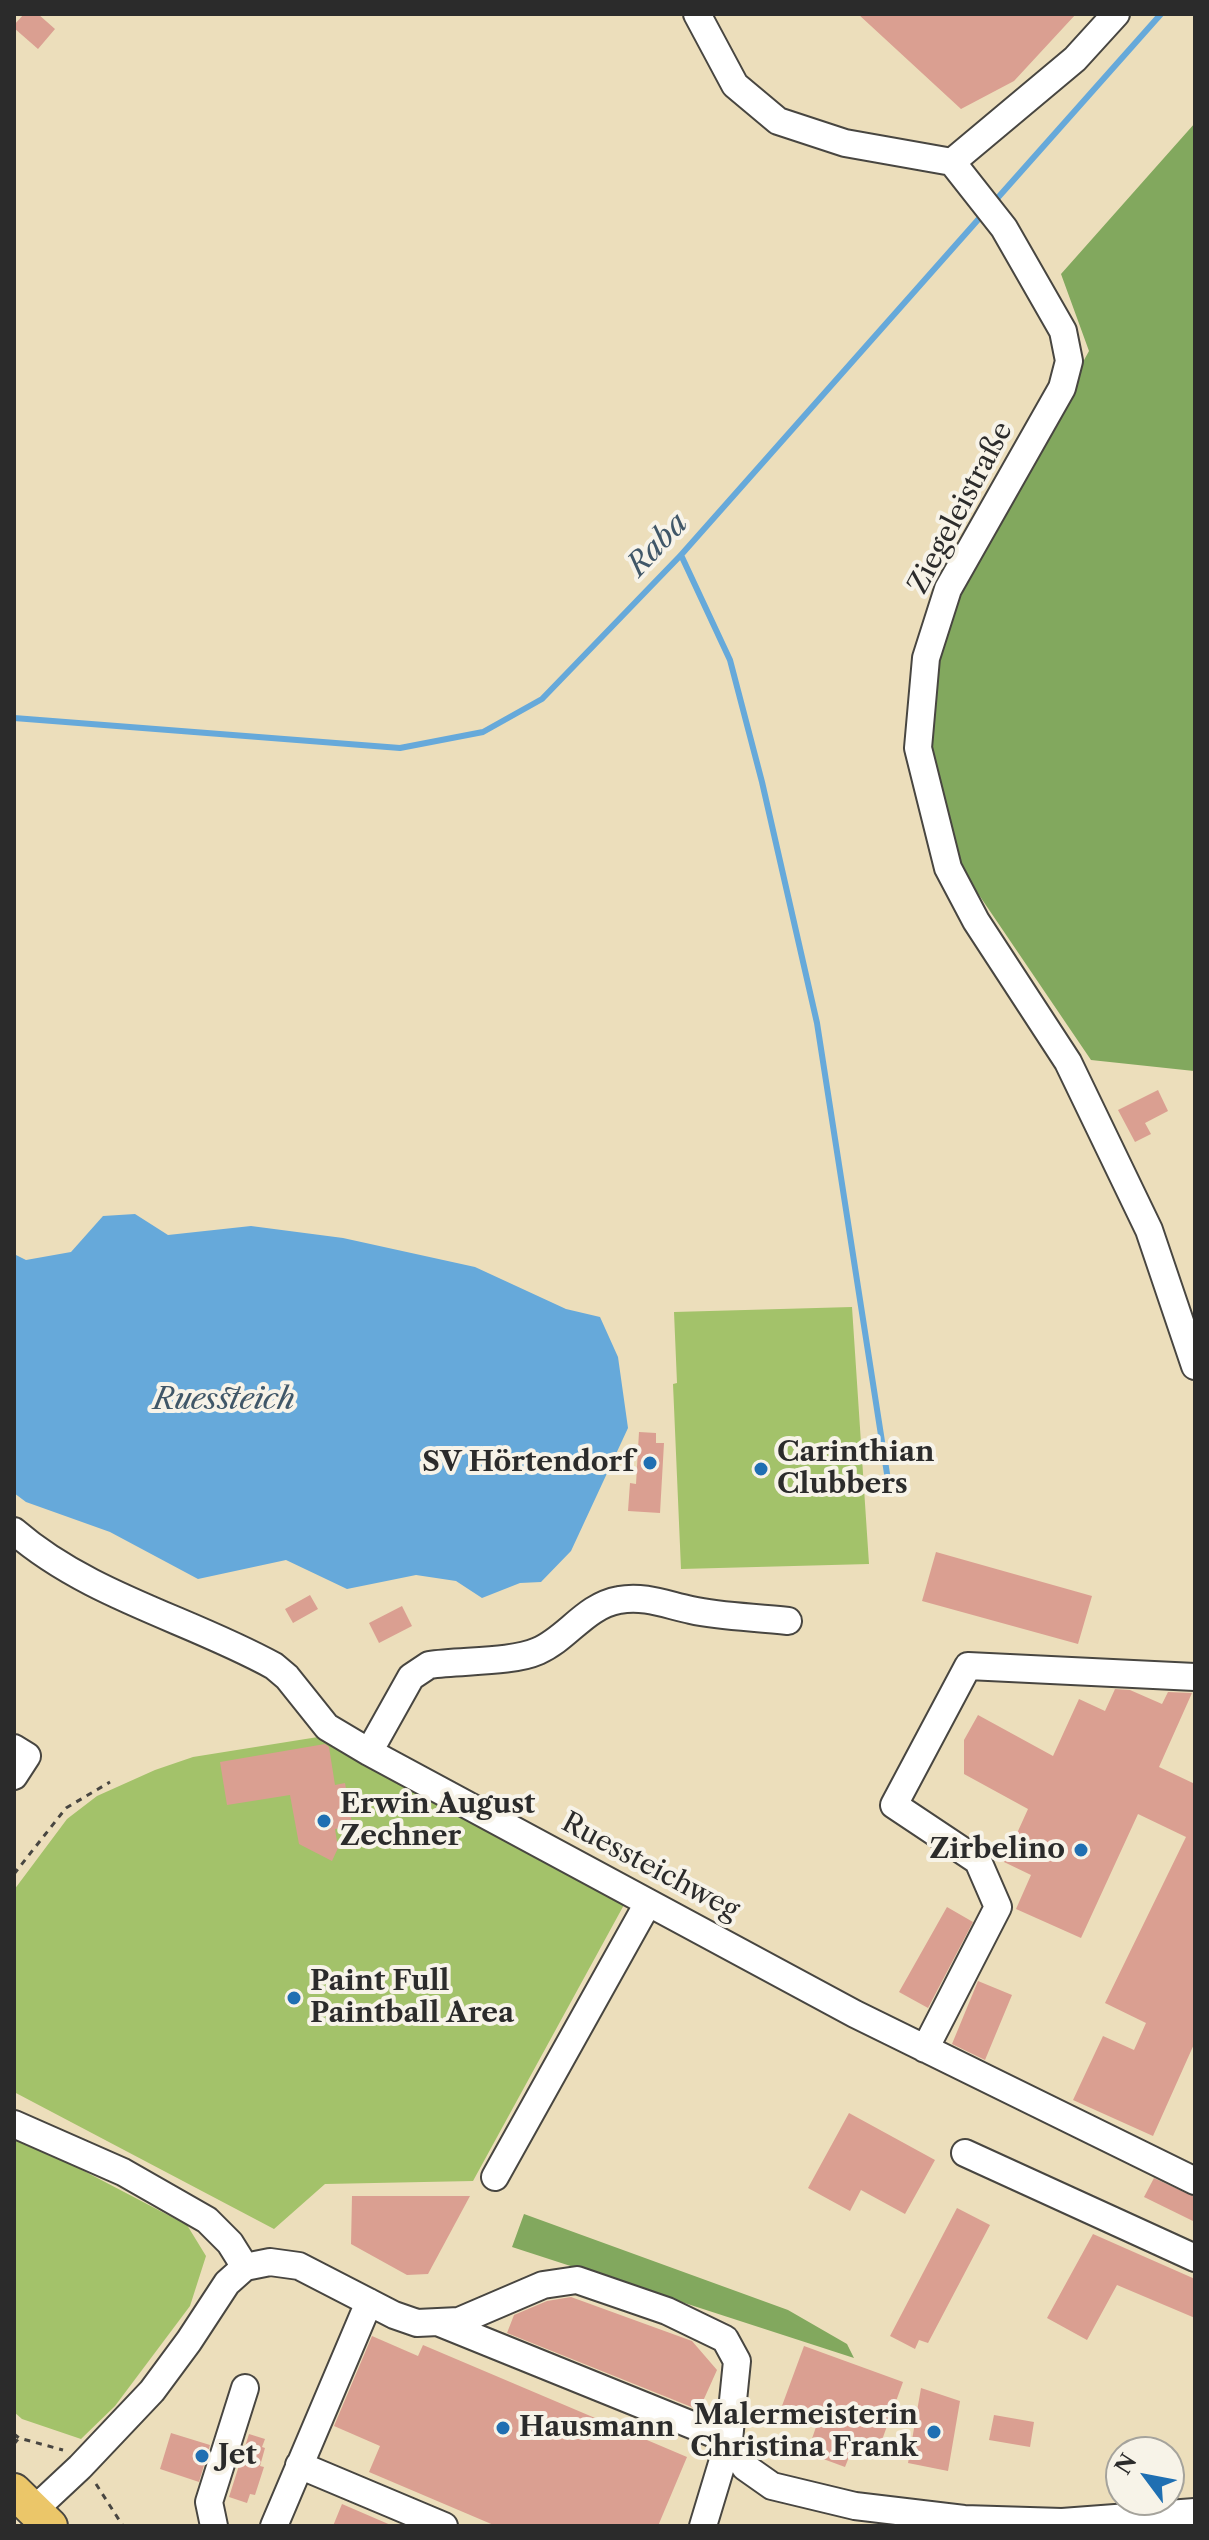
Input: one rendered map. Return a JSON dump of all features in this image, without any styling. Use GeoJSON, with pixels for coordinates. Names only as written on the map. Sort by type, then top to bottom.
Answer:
{"type":"FeatureCollection","features":[{"type":"Feature","properties":{"kind":"street"},"geometry":{"type":"LineString","coordinates":[[697,14],[735,85],[778,121],[845,143],[952,162],[1075,59],[1116,14]]}},
{"type":"Feature","properties":{"kind":"street","name":"Ziegeleistraße"},"geometry":{"type":"LineString","coordinates":[[952,162],[1004,228],[1063,331],[1069,361],[1062,388],[948,589],[926,658],[918,748],[948,868],[976,921],[1068,1062],[1149,1230],[1195,1366]]}},
{"type":"Feature","properties":{"kind":"street","name":"Ruessteichweg"},"geometry":{"type":"LineString","coordinates":[[14,1531],[31,1546],[112,1593],[274,1666],[287,1677],[327,1727],[369,1752],[862,2018],[1195,2181]]}},
{"type":"Feature","properties":{"kind":"street"},"geometry":{"type":"LineString","coordinates":[[369,1752],[411,1677],[419,1670],[429,1665],[516,1657],[535,1652],[554,1642],[586,1614],[605,1603],[641,1598],[693,1611],[788,1621]]}},
{"type":"Feature","properties":{"kind":"street"},"geometry":{"type":"LineString","coordinates":[[925,2049],[998,1907],[978,1861],[894,1805],[968,1666],[1195,1677]]}},
{"type":"Feature","properties":{"kind":"street"},"geometry":{"type":"LineString","coordinates":[[14,1748],[27,1756],[14,1776]]}},
{"type":"Feature","properties":{"kind":"street"},"geometry":{"type":"LineString","coordinates":[[495,2177],[648,1903]]}},
{"type":"Feature","properties":{"kind":"street"},"geometry":{"type":"LineString","coordinates":[[14,2124],[123,2172],[207,2220],[230,2243],[245,2267]]}},
{"type":"Feature","properties":{"kind":"street"},"geometry":{"type":"LineString","coordinates":[[965,2153],[1195,2258]]}},
{"type":"Feature","properties":{"kind":"street"},"geometry":{"type":"LineString","coordinates":[[29,2513],[80,2467],[152,2391],[227,2283],[245,2267],[270,2262],[299,2266],[394,2315],[417,2323],[459,2321],[543,2285],[577,2280],[667,2311],[725,2339],[737,2361],[729,2440],[703,2526]]}},
{"type":"Feature","properties":{"kind":"street"},"geometry":{"type":"LineString","coordinates":[[274,2526],[369,2302]]}},
{"type":"Feature","properties":{"kind":"street"},"geometry":{"type":"LineString","coordinates":[[440,2323],[729,2440],[745,2467],[772,2486],[854,2516],[1062,2522],[1195,2512]]}},
{"type":"Feature","properties":{"kind":"street"},"geometry":{"type":"LineString","coordinates":[[214,2526],[209,2502],[245,2388]]}},
{"type":"Feature","properties":{"kind":"street"},"geometry":{"type":"LineString","coordinates":[[299,2465],[444,2526]]}},
{"type":"Feature","properties":{"kind":"path"},"geometry":{"type":"LineString","coordinates":[[14,1874],[66,1808],[110,1782]]}},
{"type":"Feature","properties":{"kind":"path"},"geometry":{"type":"LineString","coordinates":[[14,2444],[19,2438]]}},
{"type":"Feature","properties":{"kind":"green space"},"geometry":{"type":"Polygon","coordinates":[[[1195,123],[1194,1071],[1091,1060],[960,867],[928,745],[933,670],[946,613],[1089,351],[1061,274],[1195,123]]]}},
{"type":"Feature","properties":{"kind":"green space","name":"Carinthian Clubbers"},"geometry":{"type":"Polygon","coordinates":[[[852,1307],[869,1564],[681,1569],[673,1384],[677,1383],[674,1312],[852,1307]]]}},
{"type":"Feature","properties":{"kind":"green space","name":"Paint Full Paintball Area"},"geometry":{"type":"Polygon","coordinates":[[[318,1737],[625,1903],[473,2181],[325,2184],[274,2229],[14,2092],[14,1890],[67,1819],[97,1796],[193,1757],[318,1737]]]}},
{"type":"Feature","properties":{"kind":"green space"},"geometry":{"type":"Polygon","coordinates":[[[14,2139],[44,2150],[187,2225],[206,2256],[190,2306],[115,2406],[81,2439],[22,2419],[14,2412],[14,2139]]]}},
{"type":"Feature","properties":{"kind":"green space"},"geometry":{"type":"Polygon","coordinates":[[[524,2214],[788,2310],[847,2344],[854,2358],[512,2247],[524,2214]]]}},
{"type":"Feature","properties":{"kind":"water","name":"Ruessteich"},"geometry":{"type":"Polygon","coordinates":[[[135,1214],[168,1235],[251,1226],[343,1238],[475,1267],[566,1309],[600,1317],[618,1357],[628,1428],[571,1551],[541,1582],[520,1583],[482,1598],[456,1581],[416,1575],[347,1589],[286,1560],[198,1579],[110,1532],[26,1502],[14,1493],[14,1254],[26,1260],[71,1252],[103,1216],[135,1214]]]}},
{"type":"Feature","properties":{"kind":"building"},"geometry":{"type":"Polygon","coordinates":[[[24,14],[38,14],[55,29],[38,49],[14,28],[24,14]]]}},
{"type":"Feature","properties":{"kind":"building"},"geometry":{"type":"Polygon","coordinates":[[[858,14],[1076,14],[1014,81],[961,109],[858,14]]]}},
{"type":"Feature","properties":{"kind":"building"},"geometry":{"type":"Polygon","coordinates":[[[1158,1090],[1168,1111],[1145,1123],[1151,1134],[1135,1142],[1118,1110],[1158,1090]]]}},
{"type":"Feature","properties":{"kind":"building","name":"SV Hörtendorf"},"geometry":{"type":"Polygon","coordinates":[[[639,1432],[656,1433],[656,1443],[664,1443],[660,1513],[628,1511],[630,1483],[636,1484],[639,1432]]]}},
{"type":"Feature","properties":{"kind":"building"},"geometry":{"type":"Polygon","coordinates":[[[936,1552],[1092,1596],[1078,1644],[922,1601],[936,1552]]]}},
{"type":"Feature","properties":{"kind":"building"},"geometry":{"type":"Polygon","coordinates":[[[310,1595],[318,1609],[293,1623],[285,1609],[310,1595]]]}},
{"type":"Feature","properties":{"kind":"building"},"geometry":{"type":"Polygon","coordinates":[[[402,1606],[412,1626],[379,1643],[369,1623],[402,1606]]]}},
{"type":"Feature","properties":{"kind":"building"},"geometry":{"type":"Polygon","coordinates":[[[1115,1689],[1130,1690],[1162,1704],[1168,1692],[1192,1693],[1159,1767],[1195,1784],[1195,2042],[1153,2136],[1073,2100],[1103,2036],[1134,2050],[1146,2023],[1105,2003],[1186,1837],[1138,1814],[1081,1938],[1016,1909],[1031,1875],[1004,1862],[1028,1809],[964,1774],[964,1740],[978,1715],[1053,1756],[1079,1699],[1105,1711],[1115,1689]]]}},
{"type":"Feature","properties":{"kind":"building"},"geometry":{"type":"Polygon","coordinates":[[[325,1744],[329,1747],[335,1785],[345,1783],[352,1823],[348,1823],[349,1827],[335,1829],[338,1848],[332,1861],[299,1844],[290,1795],[227,1805],[220,1762],[325,1744]]]}},
{"type":"Feature","properties":{"kind":"building"},"geometry":{"type":"Polygon","coordinates":[[[947,1907],[973,1922],[928,2008],[899,1992],[947,1907]]]}},
{"type":"Feature","properties":{"kind":"building"},"geometry":{"type":"Polygon","coordinates":[[[978,1981],[1012,1995],[985,2060],[952,2044],[978,1981]]]}},
{"type":"Feature","properties":{"kind":"building"},"geometry":{"type":"Polygon","coordinates":[[[849,2113],[935,2160],[905,2214],[861,2190],[850,2211],[808,2188],[849,2113]]]}},
{"type":"Feature","properties":{"kind":"building"},"geometry":{"type":"Polygon","coordinates":[[[1154,2178],[1195,2197],[1195,2222],[1144,2197],[1154,2178]]]}},
{"type":"Feature","properties":{"kind":"building"},"geometry":{"type":"Polygon","coordinates":[[[352,2196],[470,2196],[428,2274],[407,2275],[351,2244],[352,2196]]]}},
{"type":"Feature","properties":{"kind":"building"},"geometry":{"type":"Polygon","coordinates":[[[957,2208],[990,2225],[928,2343],[919,2340],[915,2349],[890,2336],[957,2208]]]}},
{"type":"Feature","properties":{"kind":"building"},"geometry":{"type":"Polygon","coordinates":[[[1093,2234],[1195,2279],[1195,2318],[1117,2285],[1087,2340],[1047,2318],[1093,2234]]]}},
{"type":"Feature","properties":{"kind":"building"},"geometry":{"type":"Polygon","coordinates":[[[571,2297],[692,2341],[717,2370],[699,2410],[507,2333],[514,2315],[547,2301],[571,2297]]]}},
{"type":"Feature","properties":{"kind":"building","name":"Hausmann"},"geometry":{"type":"Polygon","coordinates":[[[372,2336],[418,2356],[423,2345],[687,2457],[658,2526],[496,2526],[369,2472],[380,2446],[334,2426],[372,2336]]]}},
{"type":"Feature","properties":{"kind":"building"},"geometry":{"type":"Polygon","coordinates":[[[804,2346],[903,2382],[878,2451],[855,2442],[845,2467],[807,2453],[816,2427],[779,2414],[804,2346]]]}},
{"type":"Feature","properties":{"kind":"building","name":"Malermeisterin Christina Frank"},"geometry":{"type":"Polygon","coordinates":[[[921,2388],[960,2401],[948,2471],[908,2463],[921,2388]]]}},
{"type":"Feature","properties":{"kind":"building"},"geometry":{"type":"Polygon","coordinates":[[[994,2415],[1034,2422],[1030,2447],[989,2440],[994,2415]]]}},
{"type":"Feature","properties":{"kind":"building"},"geometry":{"type":"Polygon","coordinates":[[[171,2433],[210,2445],[199,2482],[160,2469],[171,2433]]]}},
{"type":"Feature","properties":{"kind":"building"},"geometry":{"type":"Polygon","coordinates":[[[249,2434],[265,2439],[262,2447],[265,2448],[260,2466],[264,2467],[255,2495],[250,2494],[247,2503],[229,2497],[249,2434]]]}},
{"type":"Feature","properties":{"kind":"building"},"geometry":{"type":"Polygon","coordinates":[[[342,2504],[393,2526],[333,2526],[342,2504]]]}},
{"type":"Feature","properties":{"kind":"waterway","name":"Raba"},"geometry":{"type":"LineString","coordinates":[[994,202],[1161,14]]}},
{"type":"Feature","properties":{"kind":"waterway","name":"Raba"},"geometry":{"type":"LineString","coordinates":[[14,718],[400,748],[483,732],[542,699],[681,555],[984,213]]}},
{"type":"Feature","properties":{"kind":"waterway"},"geometry":{"type":"LineString","coordinates":[[681,555],[730,660],[762,782],[817,1023],[890,1493]]}},
{"type":"Feature","properties":{"kind":"place","name":"SV Hörtendorf"},"geometry":{"type":"Point","coordinates":[650,1463]}},
{"type":"Feature","properties":{"kind":"place","name":"Carinthian Clubbers"},"geometry":{"type":"Point","coordinates":[761,1469]}},
{"type":"Feature","properties":{"kind":"place","name":"Erwin August Zechner"},"geometry":{"type":"Point","coordinates":[324,1821]}},
{"type":"Feature","properties":{"kind":"place","name":"Zirbelino"},"geometry":{"type":"Point","coordinates":[1081,1850]}},
{"type":"Feature","properties":{"kind":"place","name":"Paint Full Paintball Area"},"geometry":{"type":"Point","coordinates":[294,1998]}},
{"type":"Feature","properties":{"kind":"place","name":"Hausmann"},"geometry":{"type":"Point","coordinates":[503,2428]}},
{"type":"Feature","properties":{"kind":"place","name":"Malermeisterin Christina Frank"},"geometry":{"type":"Point","coordinates":[934,2432]}},
{"type":"Feature","properties":{"kind":"place","name":"Jet"},"geometry":{"type":"Point","coordinates":[202,2456]}}]}
